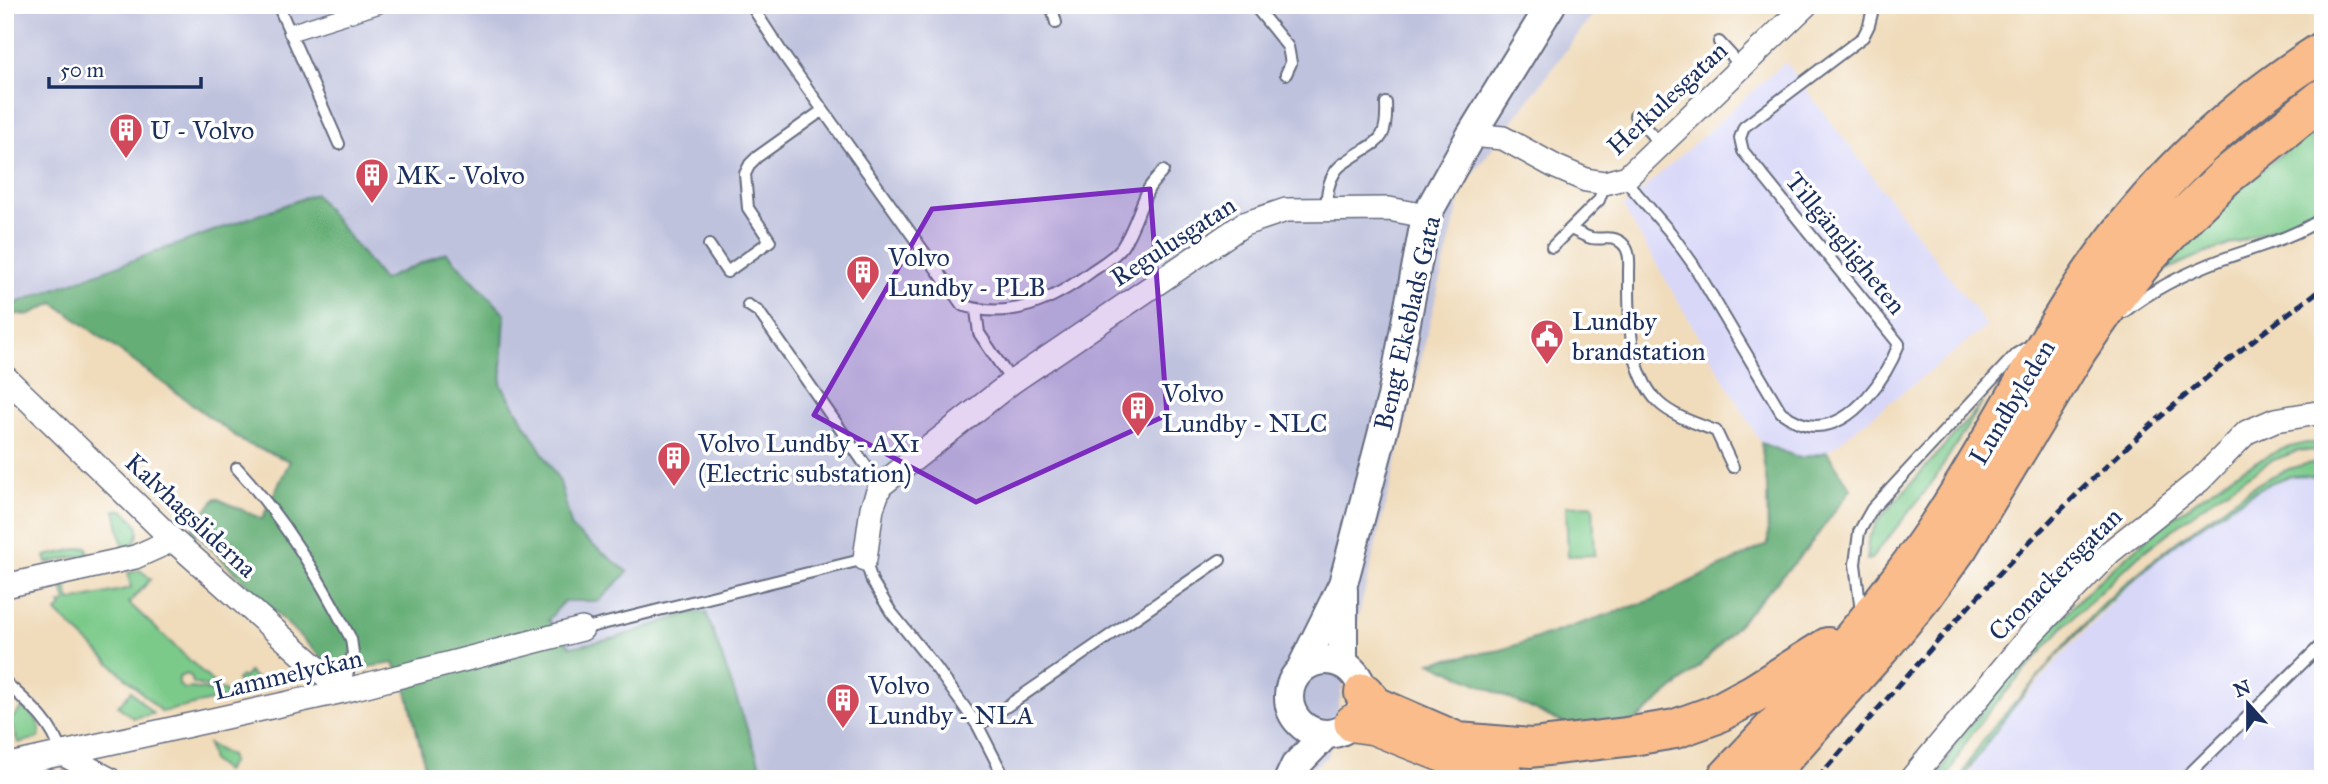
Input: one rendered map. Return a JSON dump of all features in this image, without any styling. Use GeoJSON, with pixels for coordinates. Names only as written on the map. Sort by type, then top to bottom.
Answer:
{"type":"FeatureCollection","features":[{"type":"Feature","properties":{"kind":"highway","name":"Lundbyleden"},"geometry":{"type":"LineString","coordinates":[[1764,779],[1881,647],[1959,546],[2066,340],[2091,274],[2118,237],[2160,188],[2249,103],[2323,51]]}},
{"type":"Feature","properties":{"kind":"highway","name":"Lundbyleden"},"geometry":{"type":"LineString","coordinates":[[1726,779],[1768,735],[1909,568],[2066,340],[2124,286],[2188,212],[2225,177],[2323,98]]}},
{"type":"Feature","properties":{"kind":"highway"},"geometry":{"type":"LineString","coordinates":[[1337,707],[1375,706],[1458,742],[1531,748],[1626,737],[1675,729],[1714,715],[1753,694],[1862,626]]}},
{"type":"Feature","properties":{"kind":"highway"},"geometry":{"type":"LineString","coordinates":[[1337,707],[1374,726],[1507,779]]}},
{"type":"Feature","properties":{"kind":"street"},"geometry":{"type":"LineString","coordinates":[[292,32],[378,5]]}},
{"type":"Feature","properties":{"kind":"street","name":"Bengt Ekeblads Gata"},"geometry":{"type":"LineString","coordinates":[[1343,584],[1337,707],[1293,714],[1289,690],[1293,678],[1301,669],[1343,584],[1392,397],[1426,216],[1471,135],[1551,5]]}},
{"type":"Feature","properties":{"kind":"street","name":"Herkulesgatan"},"geometry":{"type":"LineString","coordinates":[[1471,135],[1503,138],[1586,180],[1616,180],[1660,144],[1806,5]]}},
{"type":"Feature","properties":{"kind":"street","name":"Regulusgatan"},"geometry":{"type":"LineString","coordinates":[[880,486],[1012,382],[1244,224],[1286,209],[1389,209],[1426,216]]}},
{"type":"Feature","properties":{"kind":"street","name":"Kalvhagsliderna"},"geometry":{"type":"LineString","coordinates":[[5,377],[173,540],[343,691]]}},
{"type":"Feature","properties":{"kind":"street","name":"Cronackersgatan"},"geometry":{"type":"LineString","coordinates":[[1911,779],[2033,632],[2110,552],[2200,480],[2247,432],[2275,420],[2323,414]]}},
{"type":"Feature","properties":{"kind":"street","name":"Cronackersgatan"},"geometry":{"type":"LineString","coordinates":[[2224,456],[2280,434],[2323,427]]}},
{"type":"Feature","properties":{"kind":"street"},"geometry":{"type":"LineString","coordinates":[[865,559],[872,508],[880,486]]}},
{"type":"Feature","properties":{"kind":"street"},"geometry":{"type":"LineString","coordinates":[[5,586],[135,557],[173,540]]}},
{"type":"Feature","properties":{"kind":"street","name":"Lammelyckan"},"geometry":{"type":"LineString","coordinates":[[5,766],[343,691],[582,629]]}},
{"type":"Feature","properties":{"kind":"street"},"geometry":{"type":"LineString","coordinates":[[1292,773],[1337,707],[1321,660],[1301,669]]}},
{"type":"Feature","properties":{"kind":"street","name":"Cronackersgatan"},"geometry":{"type":"LineString","coordinates":[[1928,779],[1938,744]]}},
{"type":"Feature","properties":{"kind":"street"},"geometry":{"type":"LineString","coordinates":[[61,753],[108,779]]}},
{"type":"Feature","properties":{"kind":"lane"},"geometry":{"type":"LineString","coordinates":[[278,5],[292,32],[338,144]]}},
{"type":"Feature","properties":{"kind":"lane"},"geometry":{"type":"LineString","coordinates":[[751,5],[962,305],[976,310],[979,332],[1012,382]]}},
{"type":"Feature","properties":{"kind":"lane"},"geometry":{"type":"LineString","coordinates":[[1056,23],[1052,12],[1057,5]]}},
{"type":"Feature","properties":{"kind":"lane"},"geometry":{"type":"LineString","coordinates":[[1254,5],[1288,47],[1291,63],[1286,74]]}},
{"type":"Feature","properties":{"kind":"lane","name":"Tillgängligheten"},"geometry":{"type":"LineString","coordinates":[[1616,180],[1632,188],[1693,264],[1781,412],[1793,421],[1817,426],[1828,425],[1841,418],[1875,389],[1891,364],[1899,344],[1743,151],[1740,138],[1744,127],[1863,37],[1874,5]]}},
{"type":"Feature","properties":{"kind":"lane"},"geometry":{"type":"LineString","coordinates":[[1719,42],[1742,66]]}},
{"type":"Feature","properties":{"kind":"lane"},"geometry":{"type":"LineString","coordinates":[[1326,209],[1328,185],[1336,169],[1373,146],[1384,135],[1386,103]]}},
{"type":"Feature","properties":{"kind":"lane"},"geometry":{"type":"LineString","coordinates":[[709,245],[727,272],[771,241],[748,208],[745,174],[757,157],[823,110]]}},
{"type":"Feature","properties":{"kind":"lane"},"geometry":{"type":"LineString","coordinates":[[1634,116],[1660,144]]}},
{"type":"Feature","properties":{"kind":"lane","name":"Regulusgatan"},"geometry":{"type":"LineString","coordinates":[[976,310],[1029,308],[1080,281],[1119,251],[1130,234],[1150,187],[1163,171]]}},
{"type":"Feature","properties":{"kind":"lane"},"geometry":{"type":"LineString","coordinates":[[1552,247],[1616,180]]}},
{"type":"Feature","properties":{"kind":"lane"},"geometry":{"type":"LineString","coordinates":[[2120,315],[2156,290],[2186,274],[2293,235],[2323,218]]}},
{"type":"Feature","properties":{"kind":"lane"},"geometry":{"type":"LineString","coordinates":[[1571,229],[1591,238],[1613,238],[1622,242],[1629,253],[1629,318],[1641,375],[1658,401],[1679,417],[1716,431],[1733,467]]}},
{"type":"Feature","properties":{"kind":"lane"},"geometry":{"type":"LineString","coordinates":[[748,305],[760,312],[880,486]]}},
{"type":"Feature","properties":{"kind":"lane"},"geometry":{"type":"LineString","coordinates":[[1862,626],[1855,564],[1859,532],[1872,509],[2016,354],[2109,324]]}},
{"type":"Feature","properties":{"kind":"lane"},"geometry":{"type":"LineString","coordinates":[[237,468],[279,517],[297,544],[351,639],[353,653],[343,691]]}},
{"type":"Feature","properties":{"kind":"lane"},"geometry":{"type":"LineString","coordinates":[[582,629],[865,559],[872,581],[891,612],[978,726],[1005,779]]}},
{"type":"Feature","properties":{"kind":"lane"},"geometry":{"type":"LineString","coordinates":[[978,726],[1220,560]]}},
{"type":"Feature","properties":{"kind":"lane"},"geometry":{"type":"LineString","coordinates":[[2184,779],[2323,643]]}},
{"type":"Feature","properties":{"kind":"lane"},"geometry":{"type":"LineString","coordinates":[[5,682],[48,724],[57,738],[61,753]]}},
{"type":"Feature","properties":{"kind":"highlighted area"},"geometry":{"type":"Polygon","coordinates":[[[1150,189],[1167,415],[976,502],[814,415],[932,209],[1150,189]]]}},
{"type":"Feature","properties":{"kind":"shaded area"},"geometry":{"type":"Polygon","coordinates":[[[5,5],[1600,5],[1463,187],[1347,663],[1328,757],[1294,779],[765,779],[731,680],[616,638],[570,647],[548,620],[564,601],[599,601],[628,572],[572,529],[560,482],[501,384],[505,313],[383,280],[315,194],[5,307],[5,5]]]}},
{"type":"Feature","properties":{"kind":"shaded area"},"geometry":{"type":"Polygon","coordinates":[[[1785,62],[1987,326],[1827,452],[1800,458],[1761,443],[1623,207],[1785,62]]]}},
{"type":"Feature","properties":{"kind":"shaded area"},"geometry":{"type":"Polygon","coordinates":[[[2323,465],[2323,779],[1966,779],[2006,718],[2118,596],[2160,557],[2196,528],[2263,483],[2323,465]]]}},
{"type":"Feature","properties":{"kind":"green space"},"geometry":{"type":"Polygon","coordinates":[[[2323,130],[2323,197],[2315,206],[2293,222],[2190,259],[2158,274],[2196,224],[2305,135],[2311,136],[2323,130]]]}},
{"type":"Feature","properties":{"kind":"green space"},"geometry":{"type":"Polygon","coordinates":[[[315,194],[383,280],[446,252],[505,314],[501,384],[560,482],[572,529],[628,572],[599,601],[564,601],[548,620],[571,647],[616,638],[686,614],[706,612],[765,779],[428,779],[407,691],[394,663],[336,672],[191,529],[216,498],[262,519],[290,461],[245,443],[54,303],[28,315],[5,313],[5,307],[315,194]]]}},
{"type":"Feature","properties":{"kind":"green space"},"geometry":{"type":"Polygon","coordinates":[[[1983,402],[1929,487],[1871,559],[1867,560],[1868,540],[1877,522],[1983,402]]]}},
{"type":"Feature","properties":{"kind":"green space"},"geometry":{"type":"Polygon","coordinates":[[[1761,443],[1800,458],[1827,452],[1851,489],[1807,549],[1699,667],[1633,723],[1565,724],[1430,662],[1501,650],[1652,600],[1768,544],[1767,485],[1761,443]]]}},
{"type":"Feature","properties":{"kind":"green space"},"geometry":{"type":"Polygon","coordinates":[[[2306,443],[2323,443],[2323,450],[2298,451],[2271,461],[2215,497],[2138,556],[2066,624],[1984,717],[1946,779],[1938,779],[1958,740],[2033,649],[2089,589],[2168,521],[2235,473],[2279,450],[2306,443]]]}},
{"type":"Feature","properties":{"kind":"green space"},"geometry":{"type":"Polygon","coordinates":[[[2312,463],[2323,464],[2323,481],[2299,476],[2262,487],[2192,532],[2119,593],[2085,626],[2021,698],[1967,772],[1973,778],[1961,779],[1975,753],[2001,718],[2089,618],[2126,583],[2187,534],[2251,488],[2286,470],[2312,463]]]}},
{"type":"Feature","properties":{"kind":"green space"},"geometry":{"type":"Polygon","coordinates":[[[1593,505],[1595,555],[1568,556],[1566,506],[1593,505]]]}},
{"type":"Feature","properties":{"kind":"green space"},"geometry":{"type":"Polygon","coordinates":[[[115,510],[123,510],[137,525],[138,534],[133,544],[123,547],[115,510]]]}},
{"type":"Feature","properties":{"kind":"green space"},"geometry":{"type":"Polygon","coordinates":[[[87,547],[89,554],[47,563],[45,556],[87,547]]]}},
{"type":"Feature","properties":{"kind":"green space"},"geometry":{"type":"Polygon","coordinates":[[[140,570],[151,579],[129,603],[219,688],[193,683],[191,676],[186,674],[179,677],[179,685],[185,689],[223,690],[230,697],[162,712],[56,612],[62,607],[60,604],[66,602],[62,586],[66,586],[70,601],[131,588],[128,573],[140,570]]]}},
{"type":"Feature","properties":{"kind":"green space"},"geometry":{"type":"Polygon","coordinates":[[[249,672],[267,689],[249,693],[237,680],[241,676],[244,678],[249,672]]]}},
{"type":"Feature","properties":{"kind":"green space"},"geometry":{"type":"Polygon","coordinates":[[[131,691],[153,714],[133,718],[118,706],[131,691]]]}},
{"type":"Feature","properties":{"kind":"green space"},"geometry":{"type":"Polygon","coordinates":[[[23,707],[39,724],[40,733],[38,738],[18,743],[13,727],[8,722],[23,707]]]}},
{"type":"Feature","properties":{"kind":"green space"},"geometry":{"type":"Polygon","coordinates":[[[208,744],[230,756],[232,761],[225,771],[212,761],[208,744]]]}},
{"type":"Feature","properties":{"kind":"tunnel"},"geometry":{"type":"LineString","coordinates":[[5,771],[70,779]]}},
{"type":"Feature","properties":{"kind":"railway"},"geometry":{"type":"LineString","coordinates":[[1817,779],[1962,614],[2084,488],[2183,398],[2252,341],[2323,288]]}},
{"type":"Feature","properties":{"kind":"place","name":"U - Volvo"},"geometry":{"type":"Point","coordinates":[126,160]}},
{"type":"Feature","properties":{"kind":"place","name":"MK - Volvo"},"geometry":{"type":"Point","coordinates":[372,205]}},
{"type":"Feature","properties":{"kind":"place","name":"Volvo Lundby - PLB"},"geometry":{"type":"Point","coordinates":[863,302]}},
{"type":"Feature","properties":{"kind":"place","name":"Lundby brandstation"},"geometry":{"type":"Point","coordinates":[1547,366]}},
{"type":"Feature","properties":{"kind":"place","name":"Volvo Lundby - NLC"},"geometry":{"type":"Point","coordinates":[1138,438]}},
{"type":"Feature","properties":{"kind":"place","name":"Volvo Lundby - AX1 (Electric substation)"},"geometry":{"type":"Point","coordinates":[674,488]}},
{"type":"Feature","properties":{"kind":"place","name":"Volvo Lundby - NLA"},"geometry":{"type":"Point","coordinates":[843,730]}}]}
